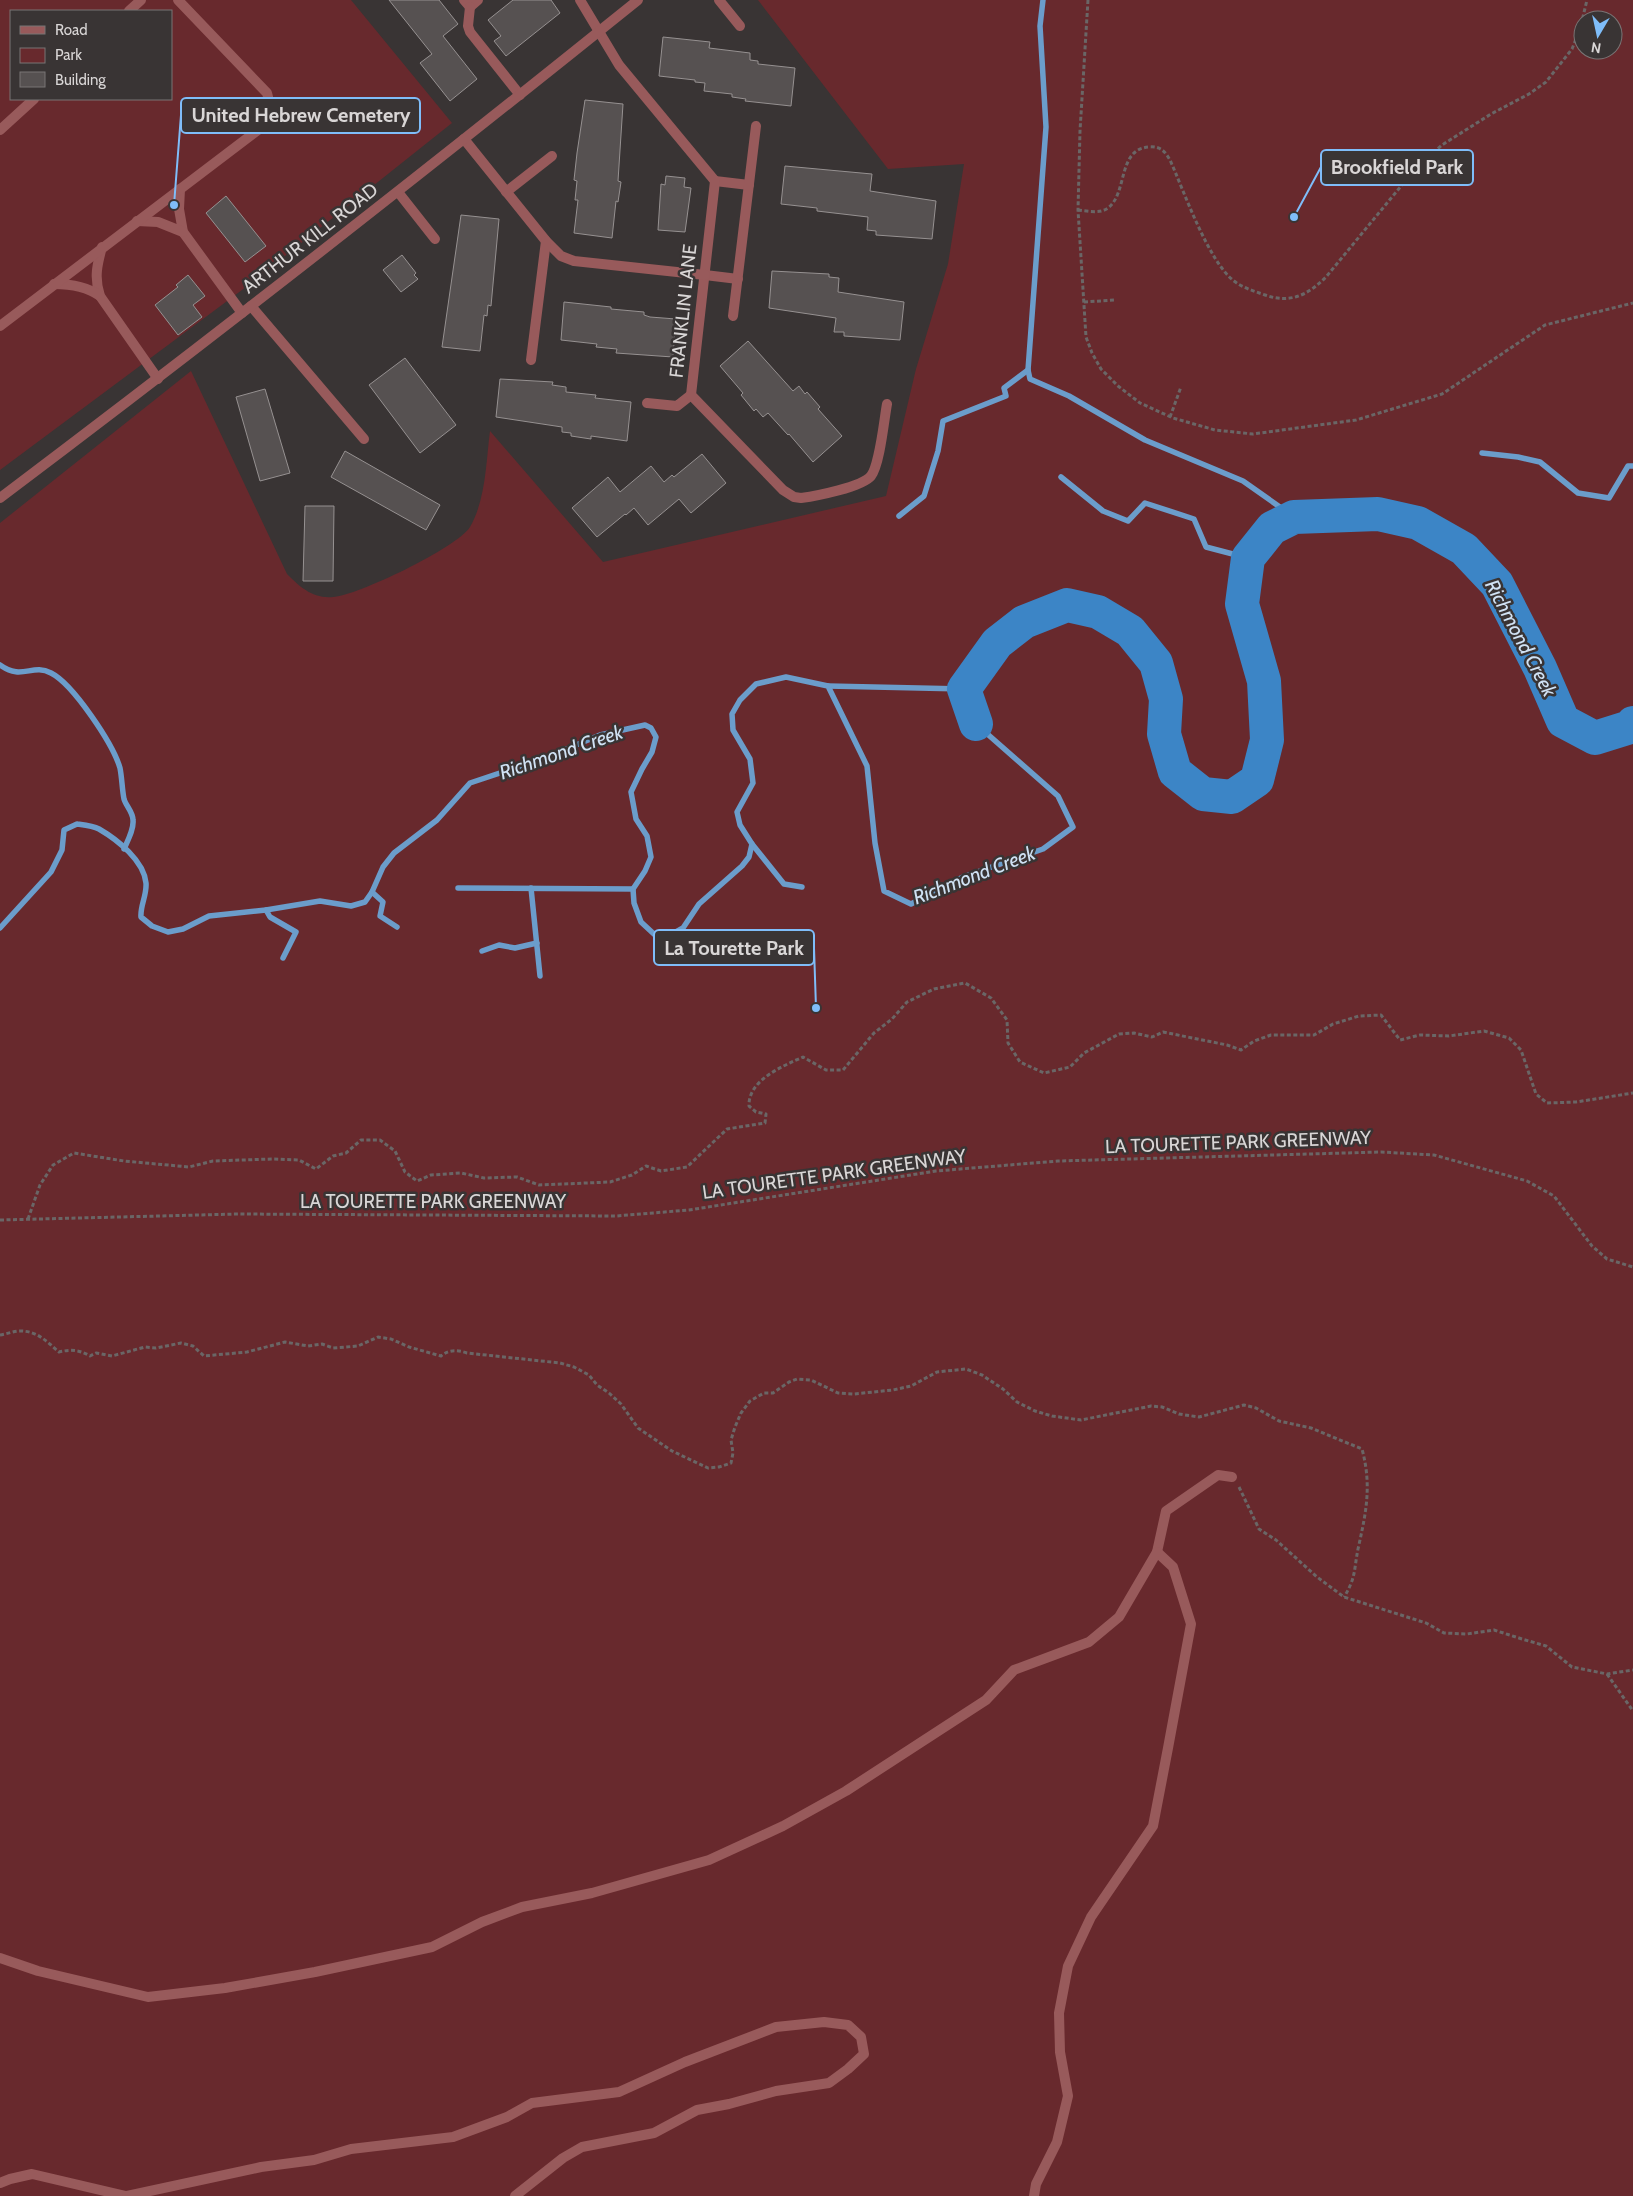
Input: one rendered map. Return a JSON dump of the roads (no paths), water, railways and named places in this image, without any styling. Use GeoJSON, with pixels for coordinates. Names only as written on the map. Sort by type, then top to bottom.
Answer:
{"type":"FeatureCollection","features":[{"type":"Feature","properties":{"kind":"street"},"geometry":{"type":"LineString","coordinates":[[130,10],[141,0]]}},
{"type":"Feature","properties":{"kind":"street"},"geometry":{"type":"LineString","coordinates":[[0,326],[262,127],[268,118],[271,106],[267,93],[178,0]]}},
{"type":"Feature","properties":{"kind":"street"},"geometry":{"type":"LineString","coordinates":[[580,0],[619,66],[715,181],[749,185]]}},
{"type":"Feature","properties":{"kind":"street","name":"ARTHUR KILL ROAD"},"geometry":{"type":"LineString","coordinates":[[0,498],[158,379],[398,192],[638,0]]}},
{"type":"Feature","properties":{"kind":"street"},"geometry":{"type":"LineString","coordinates":[[719,0],[740,26]]}},
{"type":"Feature","properties":{"kind":"street"},"geometry":{"type":"LineString","coordinates":[[471,2],[468,26],[470,32],[520,95]]}},
{"type":"Feature","properties":{"kind":"street"},"geometry":{"type":"LineString","coordinates":[[0,130],[33,100]]}},
{"type":"Feature","properties":{"kind":"street"},"geometry":{"type":"LineString","coordinates":[[734,316],[756,126]]}},
{"type":"Feature","properties":{"kind":"street"},"geometry":{"type":"LineString","coordinates":[[464,140],[546,241],[562,256],[574,260],[738,279]]}},
{"type":"Feature","properties":{"kind":"street"},"geometry":{"type":"LineString","coordinates":[[506,192],[552,156]]}},
{"type":"Feature","properties":{"kind":"street","name":"FRANKLIN LANE"},"geometry":{"type":"LineString","coordinates":[[715,181],[691,395],[783,490],[794,497],[801,498],[858,484],[871,476],[876,461],[887,404]]}},
{"type":"Feature","properties":{"kind":"street"},"geometry":{"type":"LineString","coordinates":[[180,189],[179,209],[183,232],[242,313]]}},
{"type":"Feature","properties":{"kind":"street"},"geometry":{"type":"LineString","coordinates":[[398,192],[435,239]]}},
{"type":"Feature","properties":{"kind":"street"},"geometry":{"type":"LineString","coordinates":[[138,221],[158,222],[183,232]]}},
{"type":"Feature","properties":{"kind":"street"},"geometry":{"type":"LineString","coordinates":[[531,360],[546,241]]}},
{"type":"Feature","properties":{"kind":"street"},"geometry":{"type":"LineString","coordinates":[[102,247],[96,271],[96,284],[100,296],[158,379]]}},
{"type":"Feature","properties":{"kind":"street"},"geometry":{"type":"LineString","coordinates":[[54,284],[86,288],[100,296]]}},
{"type":"Feature","properties":{"kind":"street"},"geometry":{"type":"LineString","coordinates":[[251,306],[364,439]]}},
{"type":"Feature","properties":{"kind":"street"},"geometry":{"type":"LineString","coordinates":[[647,403],[677,406],[691,395]]}},
{"type":"Feature","properties":{"kind":"street"},"geometry":{"type":"LineString","coordinates":[[0,1958],[38,1971],[148,1997],[225,1988],[315,1972],[432,1947],[482,1922],[522,1907],[592,1892],[709,1860],[783,1826],[846,1791],[986,1700],[1014,1670],[1089,1642],[1119,1617],[1157,1552],[1166,1511],[1218,1475],[1232,1478]]}},
{"type":"Feature","properties":{"kind":"street"},"geometry":{"type":"LineString","coordinates":[[1034,2196],[1036,2184],[1057,2142],[1068,2096],[1060,2052],[1059,2013],[1068,1966],[1091,1917],[1153,1826],[1192,1624],[1173,1567],[1157,1552]]}},
{"type":"Feature","properties":{"kind":"street"},"geometry":{"type":"LineString","coordinates":[[0,2183],[10,2178],[32,2174],[127,2196],[261,2168],[314,2160],[351,2149],[453,2137],[507,2117],[532,2103],[619,2092],[684,2062],[776,2027],[824,2022],[848,2025],[861,2037],[864,2054],[829,2083],[776,2091],[729,2104],[697,2110],[654,2132],[582,2147],[563,2158],[515,2196]]}},
{"type":"Feature","properties":{"kind":"waterway"},"geometry":{"type":"LineString","coordinates":[[1043,0],[1040,26],[1046,127],[1028,370],[1030,379],[1069,396],[1145,440],[1243,481],[1294,517]]}},
{"type":"Feature","properties":{"kind":"waterway"},"geometry":{"type":"LineString","coordinates":[[899,516],[924,496],[938,451],[943,421],[1006,396],[1004,388],[1028,370]]}},
{"type":"Feature","properties":{"kind":"waterway"},"geometry":{"type":"LineString","coordinates":[[1482,453],[1518,457],[1540,462],[1578,493],[1609,498],[1628,466],[1633,466]]}},
{"type":"Feature","properties":{"kind":"waterway"},"geometry":{"type":"LineString","coordinates":[[1061,477],[1103,511],[1128,521],[1145,503],[1194,519],[1206,547],[1248,558]]}},
{"type":"Feature","properties":{"kind":"waterway","name":"Richmond Creek"},"geometry":{"type":"LineString","coordinates":[[976,724],[964,689],[997,643],[1024,622],[1067,605],[1098,612],[1130,631],[1156,663],[1166,699],[1164,734],[1175,772],[1203,794],[1232,797],[1257,780],[1267,740],[1264,681],[1242,604],[1248,558],[1272,528],[1294,517],[1378,514],[1418,523],[1464,549],[1497,584],[1540,668],[1563,721],[1595,738],[1630,727],[1633,723]]}},
{"type":"Feature","properties":{"kind":"waterway"},"geometry":{"type":"LineString","coordinates":[[0,665],[15,672],[44,670],[51,673],[70,689],[101,730],[116,757],[120,768],[124,799],[133,817],[132,831],[124,849]]}},
{"type":"Feature","properties":{"kind":"waterway","name":"Richmond Creek"},"geometry":{"type":"LineString","coordinates":[[0,928],[51,872],[62,850],[64,830],[77,824],[99,829],[122,845],[135,859],[144,875],[146,883],[141,917],[152,926],[168,932],[183,929],[209,916],[266,910],[320,901],[351,906],[365,902],[372,892],[383,867],[394,853],[437,820],[470,783],[545,758],[600,735],[645,725],[651,728],[656,737],[652,752],[631,792],[636,819],[647,836],[651,857],[645,871],[633,889],[634,903],[641,922],[655,935],[674,933],[683,928],[699,904],[742,866],[749,857],[752,844],[740,825],[737,812],[753,783],[750,759],[733,730],[732,714],[740,700],[756,684],[786,677],[828,686],[867,766],[875,843],[884,891],[911,904],[963,877],[1043,849],[1073,827],[1058,796],[976,724]]}},
{"type":"Feature","properties":{"kind":"waterway"},"geometry":{"type":"LineString","coordinates":[[828,686],[964,689]]}},
{"type":"Feature","properties":{"kind":"waterway"},"geometry":{"type":"LineString","coordinates":[[752,844],[784,884],[802,887]]}},
{"type":"Feature","properties":{"kind":"waterway"},"geometry":{"type":"LineString","coordinates":[[458,888],[633,889]]}},
{"type":"Feature","properties":{"kind":"waterway"},"geometry":{"type":"LineString","coordinates":[[531,888],[540,976]]}},
{"type":"Feature","properties":{"kind":"waterway"},"geometry":{"type":"LineString","coordinates":[[372,892],[383,902],[380,916],[397,927]]}},
{"type":"Feature","properties":{"kind":"waterway"},"geometry":{"type":"LineString","coordinates":[[266,910],[270,917],[296,932],[283,958]]}},
{"type":"Feature","properties":{"kind":"waterway"},"geometry":{"type":"LineString","coordinates":[[482,951],[499,945],[515,948],[537,943]]}},
{"type":"Feature","properties":{"kind":"place","name":"United Hebrew Cemetery"},"geometry":{"type":"Point","coordinates":[174,205]}},
{"type":"Feature","properties":{"kind":"place","name":"Brookfield Park"},"geometry":{"type":"Point","coordinates":[1294,217]}},
{"type":"Feature","properties":{"kind":"place","name":"La Tourette Park"},"geometry":{"type":"Point","coordinates":[816,1008]}}]}
